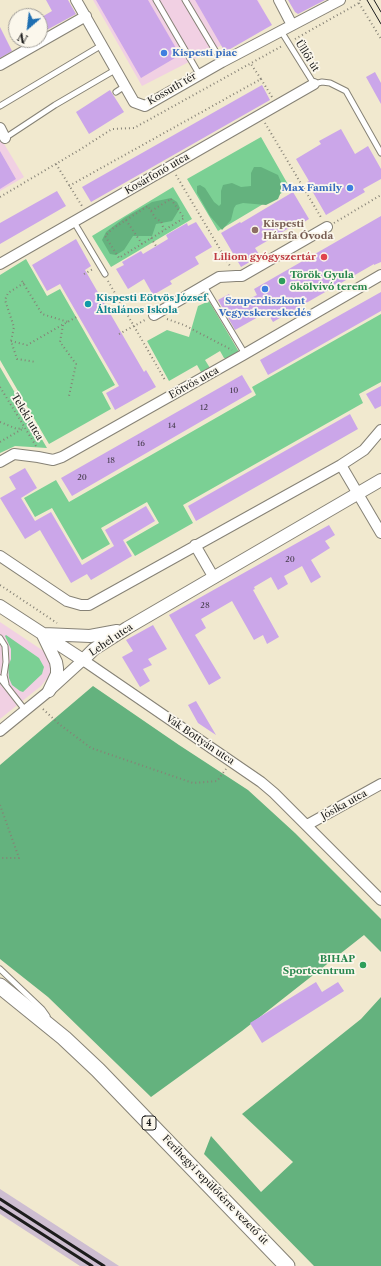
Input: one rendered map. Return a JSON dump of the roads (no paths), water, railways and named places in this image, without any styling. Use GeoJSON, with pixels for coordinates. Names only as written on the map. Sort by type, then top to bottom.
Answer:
{"type":"FeatureCollection","features":[{"type":"Feature","properties":{"kind":"main road","name":"Ferihegyi repülőtérre vezető út"},"geometry":{"type":"LineString","coordinates":[[0,986],[64,1038],[98,1070],[287,1266]]}},
{"type":"Feature","properties":{"kind":"street","name":"Kossuth tér"},"geometry":{"type":"LineString","coordinates":[[76,0],[134,102],[145,106],[199,74],[340,0]]}},
{"type":"Feature","properties":{"kind":"street"},"geometry":{"type":"LineString","coordinates":[[279,0],[292,25]]}},
{"type":"Feature","properties":{"kind":"street"},"geometry":{"type":"LineString","coordinates":[[0,65],[86,16]]}},
{"type":"Feature","properties":{"kind":"street","name":"Kosárfonó utca"},"geometry":{"type":"LineString","coordinates":[[0,264],[314,84]]}},
{"type":"Feature","properties":{"kind":"street"},"geometry":{"type":"LineString","coordinates":[[0,128],[5,138]]}},
{"type":"Feature","properties":{"kind":"street"},"geometry":{"type":"LineString","coordinates":[[154,315],[219,278],[242,276],[327,227]]}},
{"type":"Feature","properties":{"kind":"street","name":"Eötvös utca"},"geometry":{"type":"LineString","coordinates":[[0,462],[14,454],[53,460],[62,457],[381,275]]}},
{"type":"Feature","properties":{"kind":"street"},"geometry":{"type":"LineString","coordinates":[[0,556],[67,601],[81,605],[89,604],[99,600],[195,545],[341,465],[364,450],[381,430]]}},
{"type":"Feature","properties":{"kind":"street"},"geometry":{"type":"LineString","coordinates":[[341,465],[381,533]]}},
{"type":"Feature","properties":{"kind":"street","name":"Lehel utca"},"geometry":{"type":"LineString","coordinates":[[0,731],[49,691],[94,649],[127,628],[381,480]]}},
{"type":"Feature","properties":{"kind":"street"},"geometry":{"type":"LineString","coordinates":[[195,545],[214,578]]}},
{"type":"Feature","properties":{"kind":"street","name":"Vak Bottyán utca"},"geometry":{"type":"LineString","coordinates":[[0,606],[83,660],[232,762],[274,793],[381,900]]}},
{"type":"Feature","properties":{"kind":"street"},"geometry":{"type":"LineString","coordinates":[[49,691],[57,674],[57,668],[56,662],[43,634],[90,636],[127,628]]}},
{"type":"Feature","properties":{"kind":"street","name":"Jósika utca"},"geometry":{"type":"LineString","coordinates":[[307,825],[381,784]]}},
{"type":"Feature","properties":{"kind":"lane"},"geometry":{"type":"LineString","coordinates":[[156,0],[199,74]]}},
{"type":"Feature","properties":{"kind":"lane"},"geometry":{"type":"LineString","coordinates":[[185,0],[222,62]]}},
{"type":"Feature","properties":{"kind":"lane","name":"Üllői út"},"geometry":{"type":"LineString","coordinates":[[281,31],[314,84],[322,82],[330,83],[346,91],[381,152]]}},
{"type":"Feature","properties":{"kind":"lane"},"geometry":{"type":"LineString","coordinates":[[0,106],[102,45]]}},
{"type":"Feature","properties":{"kind":"lane"},"geometry":{"type":"LineString","coordinates":[[5,138],[55,105],[115,70]]}},
{"type":"Feature","properties":{"kind":"lane"},"geometry":{"type":"LineString","coordinates":[[116,92],[125,86]]}},
{"type":"Feature","properties":{"kind":"lane"},"geometry":{"type":"LineString","coordinates":[[74,222],[105,274]]}},
{"type":"Feature","properties":{"kind":"lane"},"geometry":{"type":"LineString","coordinates":[[204,286],[245,353]]}},
{"type":"Feature","properties":{"kind":"lane"},"geometry":{"type":"LineString","coordinates":[[0,638],[5,646],[6,662],[4,675],[6,684]]}},
{"type":"Feature","properties":{"kind":"lane"},"geometry":{"type":"LineString","coordinates":[[0,678],[25,710]]}},
{"type":"Feature","properties":{"kind":"lane"},"geometry":{"type":"LineString","coordinates":[[0,969],[42,1009],[64,1038]]}},
{"type":"Feature","properties":{"kind":"tram line"},"geometry":{"type":"LineString","coordinates":[[367,0],[381,24]]}},
{"type":"Feature","properties":{"kind":"tram line"},"geometry":{"type":"LineString","coordinates":[[374,0],[381,12]]}},
{"type":"Feature","properties":{"kind":"railway"},"geometry":{"type":"LineString","coordinates":[[0,1199],[104,1266]]}},
{"type":"Feature","properties":{"kind":"railway"},"geometry":{"type":"LineString","coordinates":[[0,1207],[92,1266]]}},
{"type":"Feature","properties":{"kind":"place","name":"Kispesti piac"},"geometry":{"type":"Point","coordinates":[164,53]}},
{"type":"Feature","properties":{"kind":"place","name":"Max Family"},"geometry":{"type":"Point","coordinates":[350,188]}},
{"type":"Feature","properties":{"kind":"place","name":"Kispesti Hársfa Óvoda"},"geometry":{"type":"Point","coordinates":[255,230]}},
{"type":"Feature","properties":{"kind":"place","name":"Liliom gyógyszertár"},"geometry":{"type":"Point","coordinates":[324,257]}},
{"type":"Feature","properties":{"kind":"place","name":"Török Gyula ökölvívó terem"},"geometry":{"type":"Point","coordinates":[282,281]}},
{"type":"Feature","properties":{"kind":"place","name":"Szuperdiszkont Vegyeskereskedés"},"geometry":{"type":"Point","coordinates":[265,289]}},
{"type":"Feature","properties":{"kind":"place","name":"Kispesti Eötvös József Általános Iskola"},"geometry":{"type":"Point","coordinates":[88,304]}},
{"type":"Feature","properties":{"kind":"place","name":"BIHAP Sportcentrum"},"geometry":{"type":"Point","coordinates":[363,965]}}]}
